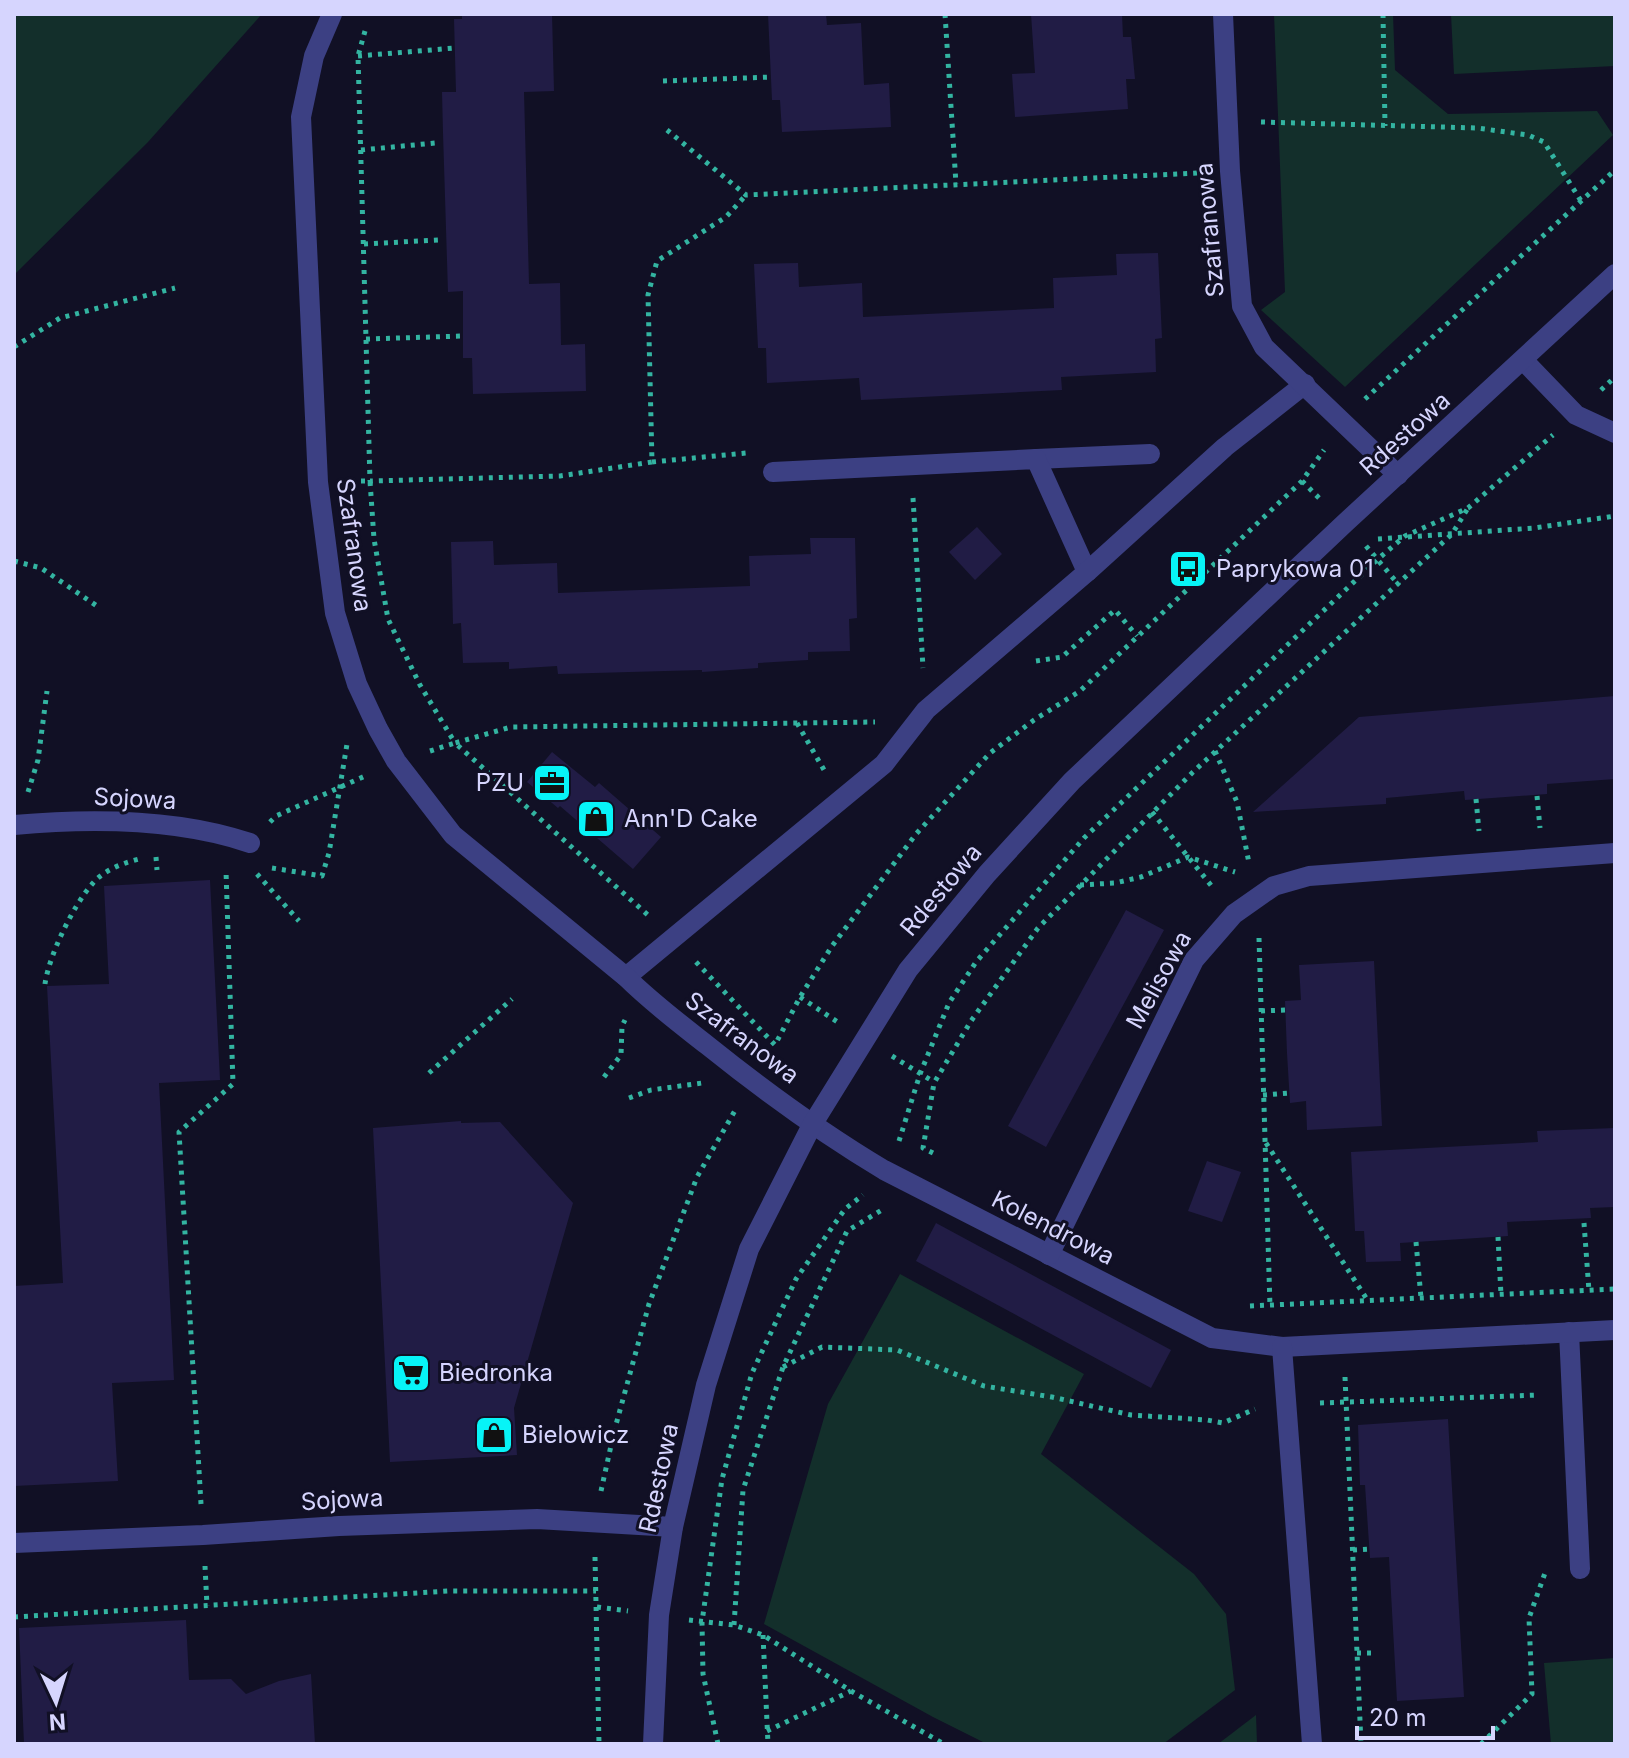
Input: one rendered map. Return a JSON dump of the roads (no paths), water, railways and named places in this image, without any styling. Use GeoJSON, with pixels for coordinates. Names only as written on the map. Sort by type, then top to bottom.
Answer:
{"type":"FeatureCollection","features":[{"type":"Feature","properties":{"kind":"street","name":"Szafranowa"},"geometry":{"type":"LineString","coordinates":[[332,14],[314,56],[301,117],[318,482],[335,613],[357,684],[396,761],[453,835],[643,994],[812,1125]]}},
{"type":"Feature","properties":{"kind":"street","name":"Szafranowa"},"geometry":{"type":"LineString","coordinates":[[1223,14],[1242,306],[1264,347],[1398,475]]}},
{"type":"Feature","properties":{"kind":"street","name":"Rdestowa"},"geometry":{"type":"LineString","coordinates":[[653,1744],[659,1615],[673,1527],[706,1385],[749,1249],[812,1125],[908,970],[987,874],[1072,781],[1615,274]]}},
{"type":"Feature","properties":{"kind":"street"},"geometry":{"type":"LineString","coordinates":[[1524,361],[1576,415],[1615,433]]}},
{"type":"Feature","properties":{"kind":"street"},"geometry":{"type":"LineString","coordinates":[[626,977],[884,764],[921,716],[1225,447],[1305,384]]}},
{"type":"Feature","properties":{"kind":"street"},"geometry":{"type":"LineString","coordinates":[[773,472],[1150,454]]}},
{"type":"Feature","properties":{"kind":"street"},"geometry":{"type":"LineString","coordinates":[[1036,459],[1087,572]]}},
{"type":"Feature","properties":{"kind":"street","name":"Sojowa"},"geometry":{"type":"LineString","coordinates":[[14,825],[54,822],[153,824],[219,833],[250,843]]}},
{"type":"Feature","properties":{"kind":"street","name":"Melisowa"},"geometry":{"type":"LineString","coordinates":[[1049,1255],[1194,960],[1234,914],[1274,886],[1309,876],[1615,853]]}},
{"type":"Feature","properties":{"kind":"street","name":"Kolendrowa"},"geometry":{"type":"LineString","coordinates":[[812,1125],[884,1170],[1212,1338],[1282,1347],[1615,1330]]}},
{"type":"Feature","properties":{"kind":"street"},"geometry":{"type":"LineString","coordinates":[[1569,1332],[1580,1569]]}},
{"type":"Feature","properties":{"kind":"street"},"geometry":{"type":"LineString","coordinates":[[1282,1347],[1312,1744]]}},
{"type":"Feature","properties":{"kind":"street","name":"Sojowa"},"geometry":{"type":"LineString","coordinates":[[14,1543],[537,1519],[673,1527]]}},
{"type":"Feature","properties":{"kind":"place","name":"Paprykowa 01"},"geometry":{"type":"Point","coordinates":[1188,569]}},
{"type":"Feature","properties":{"kind":"place","name":"PZU"},"geometry":{"type":"Point","coordinates":[552,783]}},
{"type":"Feature","properties":{"kind":"place","name":"Ann'D Cake"},"geometry":{"type":"Point","coordinates":[596,819]}},
{"type":"Feature","properties":{"kind":"place","name":"Biedronka"},"geometry":{"type":"Point","coordinates":[411,1373]}},
{"type":"Feature","properties":{"kind":"place","name":"Bielowicz"},"geometry":{"type":"Point","coordinates":[494,1435]}}]}
